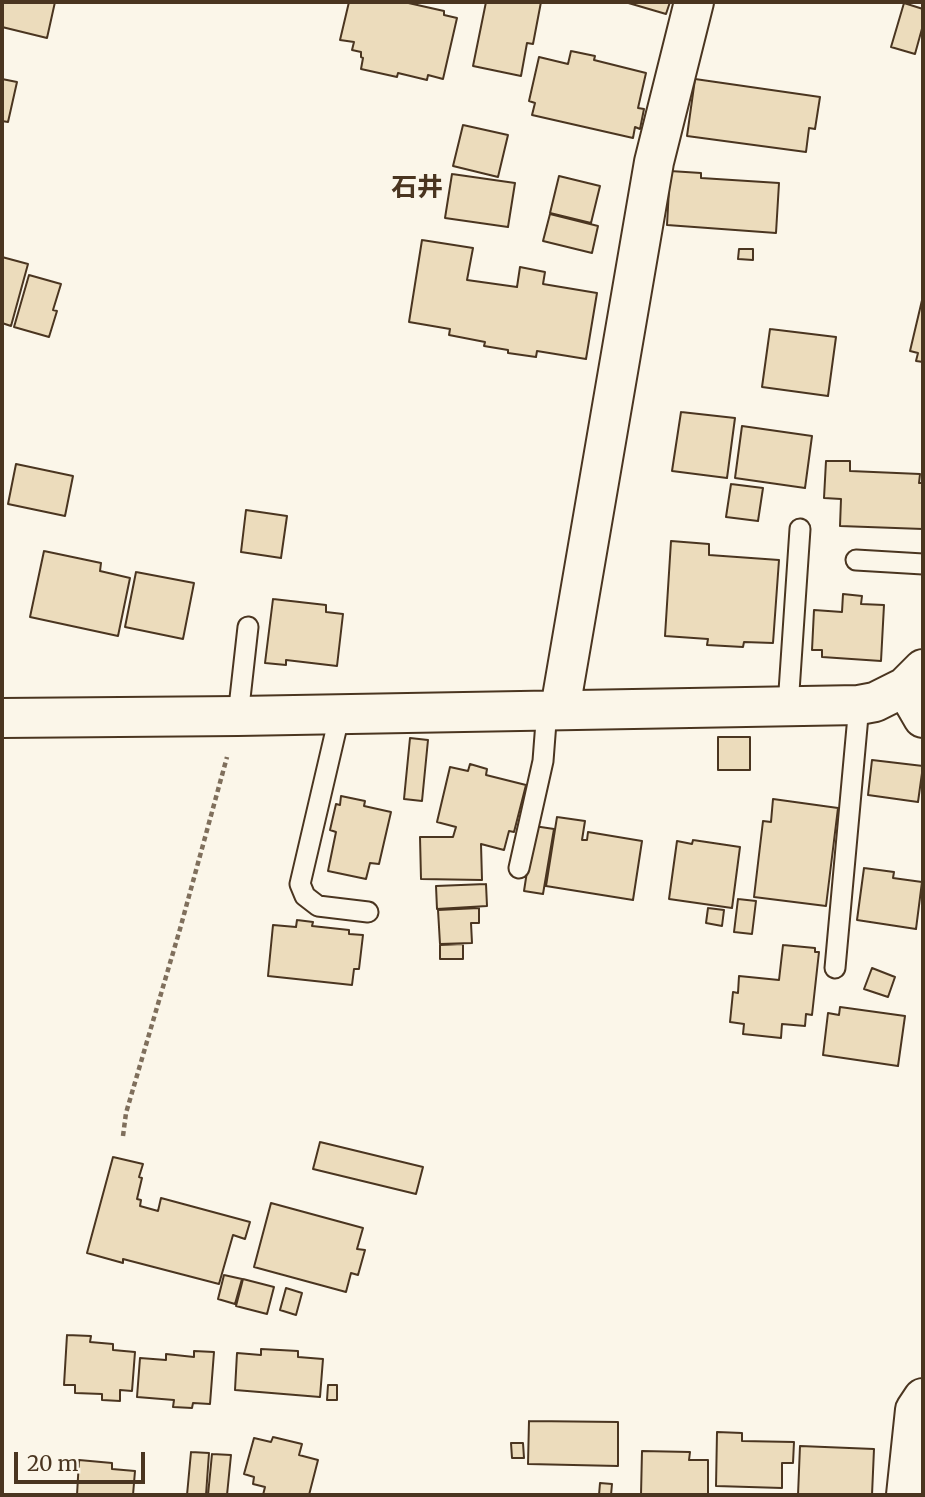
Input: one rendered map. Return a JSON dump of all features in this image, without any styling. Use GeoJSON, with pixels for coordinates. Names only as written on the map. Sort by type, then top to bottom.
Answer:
{"type":"FeatureCollection","features":[{"type":"Feature","properties":{"kind":"street"},"geometry":{"type":"LineString","coordinates":[[553,709],[654,162],[694,2]]}},
{"type":"Feature","properties":{"kind":"street"},"geometry":{"type":"LineString","coordinates":[[2,718],[859,705],[917,691]]}},
{"type":"Feature","properties":{"kind":"street"},"geometry":{"type":"LineString","coordinates":[[906,1495],[915,1410],[923,1398]]}},
{"type":"Feature","properties":{"kind":"lane"},"geometry":{"type":"LineString","coordinates":[[788,706],[800,529]]}},
{"type":"Feature","properties":{"kind":"lane"},"geometry":{"type":"LineString","coordinates":[[856,560],[923,564]]}},
{"type":"Feature","properties":{"kind":"lane"},"geometry":{"type":"LineString","coordinates":[[238,716],[248,627]]}},
{"type":"Feature","properties":{"kind":"lane"},"geometry":{"type":"LineString","coordinates":[[835,968],[859,705]]}},
{"type":"Feature","properties":{"kind":"lane"},"geometry":{"type":"LineString","coordinates":[[519,868],[553,709]]}},
{"type":"Feature","properties":{"kind":"lane"},"geometry":{"type":"LineString","coordinates":[[340,713],[300,884],[305,896],[318,906],[368,912]]}},
{"type":"Feature","properties":{"kind":"path"},"geometry":{"type":"LineString","coordinates":[[123,1136],[126,1113],[238,716]]}},
{"type":"Feature","properties":{"kind":"building"},"geometry":{"type":"Polygon","coordinates":[[[2,2],[55,2],[47,38],[2,27],[2,2]]]}},
{"type":"Feature","properties":{"kind":"building"},"geometry":{"type":"Polygon","coordinates":[[[349,2],[404,2],[444,11],[444,15],[457,18],[443,79],[428,75],[427,80],[398,73],[397,77],[361,69],[363,58],[361,52],[352,50],[354,42],[340,40],[349,2]]]}},
{"type":"Feature","properties":{"kind":"building"},"geometry":{"type":"Polygon","coordinates":[[[486,2],[541,2],[533,44],[527,43],[521,76],[473,66],[486,2]]]}},
{"type":"Feature","properties":{"kind":"building"},"geometry":{"type":"Polygon","coordinates":[[[625,2],[670,2],[666,14],[625,2]]]}},
{"type":"Feature","properties":{"kind":"building"},"geometry":{"type":"Polygon","coordinates":[[[904,3],[923,9],[923,25],[915,54],[891,47],[904,3]]]}},
{"type":"Feature","properties":{"kind":"building"},"geometry":{"type":"Polygon","coordinates":[[[571,51],[595,56],[594,60],[646,73],[638,108],[644,109],[640,129],[635,127],[633,138],[532,115],[535,103],[529,101],[539,57],[568,64],[571,51]]]}},
{"type":"Feature","properties":{"kind":"building"},"geometry":{"type":"Polygon","coordinates":[[[2,79],[17,82],[8,122],[2,121],[2,79]]]}},
{"type":"Feature","properties":{"kind":"building"},"geometry":{"type":"Polygon","coordinates":[[[695,79],[820,97],[815,129],[809,128],[806,152],[687,136],[695,79]]]}},
{"type":"Feature","properties":{"kind":"building"},"geometry":{"type":"Polygon","coordinates":[[[463,125],[508,135],[498,177],[453,166],[463,125]]]}},
{"type":"Feature","properties":{"kind":"building"},"geometry":{"type":"Polygon","coordinates":[[[670,171],[701,173],[701,178],[779,183],[776,233],[667,225],[670,171]]]}},
{"type":"Feature","properties":{"kind":"building"},"geometry":{"type":"Polygon","coordinates":[[[452,174],[515,183],[508,227],[445,218],[452,174]]]}},
{"type":"Feature","properties":{"kind":"building"},"geometry":{"type":"Polygon","coordinates":[[[559,176],[600,186],[591,223],[550,213],[559,176]]]}},
{"type":"Feature","properties":{"kind":"building"},"geometry":{"type":"Polygon","coordinates":[[[550,214],[598,226],[592,253],[543,241],[550,214]]]}},
{"type":"Feature","properties":{"kind":"building"},"geometry":{"type":"Polygon","coordinates":[[[422,240],[473,248],[467,280],[517,287],[520,267],[545,272],[543,284],[597,293],[586,359],[537,351],[536,357],[508,353],[508,350],[484,346],[485,342],[449,335],[450,329],[409,322],[422,240]]]}},
{"type":"Feature","properties":{"kind":"building"},"geometry":{"type":"Polygon","coordinates":[[[739,249],[753,249],[753,260],[738,259],[739,249]]]}},
{"type":"Feature","properties":{"kind":"building"},"geometry":{"type":"Polygon","coordinates":[[[2,257],[28,264],[11,326],[2,323],[2,257]]]}},
{"type":"Feature","properties":{"kind":"building"},"geometry":{"type":"Polygon","coordinates":[[[29,275],[61,284],[49,337],[14,327],[29,275]]]}},
{"type":"Feature","properties":{"kind":"building"},"geometry":{"type":"Polygon","coordinates":[[[923,296],[923,362],[916,361],[918,353],[910,351],[923,296]]]}},
{"type":"Feature","properties":{"kind":"building"},"geometry":{"type":"Polygon","coordinates":[[[770,329],[836,337],[828,396],[762,387],[770,329]]]}},
{"type":"Feature","properties":{"kind":"building"},"geometry":{"type":"Polygon","coordinates":[[[681,412],[735,418],[727,478],[672,471],[681,412]]]}},
{"type":"Feature","properties":{"kind":"building"},"geometry":{"type":"Polygon","coordinates":[[[742,426],[812,436],[805,488],[735,478],[742,426]]]}},
{"type":"Feature","properties":{"kind":"building"},"geometry":{"type":"Polygon","coordinates":[[[826,461],[850,461],[850,471],[920,474],[919,483],[923,483],[923,529],[840,526],[841,499],[824,498],[826,461]]]}},
{"type":"Feature","properties":{"kind":"building"},"geometry":{"type":"Polygon","coordinates":[[[16,464],[73,476],[65,516],[8,504],[16,464]]]}},
{"type":"Feature","properties":{"kind":"building"},"geometry":{"type":"Polygon","coordinates":[[[731,484],[763,488],[758,521],[726,517],[731,484]]]}},
{"type":"Feature","properties":{"kind":"building"},"geometry":{"type":"Polygon","coordinates":[[[246,510],[287,516],[281,558],[241,552],[246,510]]]}},
{"type":"Feature","properties":{"kind":"building"},"geometry":{"type":"Polygon","coordinates":[[[671,541],[709,544],[709,555],[779,560],[773,643],[744,642],[743,647],[707,645],[708,639],[665,636],[671,541]]]}},
{"type":"Feature","properties":{"kind":"building"},"geometry":{"type":"Polygon","coordinates":[[[44,551],[101,563],[100,571],[130,578],[118,636],[30,617],[44,551]]]}},
{"type":"Feature","properties":{"kind":"building"},"geometry":{"type":"Polygon","coordinates":[[[136,572],[194,583],[183,639],[125,627],[136,572]]]}},
{"type":"Feature","properties":{"kind":"building"},"geometry":{"type":"Polygon","coordinates":[[[843,594],[862,596],[861,604],[884,605],[881,661],[822,657],[822,650],[812,650],[814,610],[842,612],[843,594]]]}},
{"type":"Feature","properties":{"kind":"building"},"geometry":{"type":"Polygon","coordinates":[[[273,599],[326,605],[326,612],[343,614],[337,666],[286,660],[286,665],[265,663],[273,599]]]}},
{"type":"Feature","properties":{"kind":"building"},"geometry":{"type":"Polygon","coordinates":[[[718,737],[750,737],[750,770],[718,770],[718,737]]]}},
{"type":"Feature","properties":{"kind":"building"},"geometry":{"type":"Polygon","coordinates":[[[410,738],[428,740],[422,801],[404,799],[410,738]]]}},
{"type":"Feature","properties":{"kind":"building"},"geometry":{"type":"Polygon","coordinates":[[[872,760],[923,766],[918,802],[868,795],[872,760]]]}},
{"type":"Feature","properties":{"kind":"building"},"geometry":{"type":"Polygon","coordinates":[[[470,764],[487,769],[486,775],[526,785],[514,832],[509,831],[504,850],[481,844],[482,880],[421,879],[420,837],[453,837],[456,827],[437,822],[450,767],[468,771],[470,764]]]}},
{"type":"Feature","properties":{"kind":"building"},"geometry":{"type":"Polygon","coordinates":[[[341,796],[365,801],[364,806],[391,812],[379,864],[370,863],[366,879],[328,871],[336,832],[330,830],[336,804],[340,805],[341,796]]]}},
{"type":"Feature","properties":{"kind":"building"},"geometry":{"type":"Polygon","coordinates":[[[773,799],[838,808],[826,906],[754,897],[763,821],[771,822],[773,799]]]}},
{"type":"Feature","properties":{"kind":"building"},"geometry":{"type":"Polygon","coordinates":[[[557,817],[585,821],[582,840],[587,840],[588,832],[642,841],[633,900],[546,886],[557,817]]]}},
{"type":"Feature","properties":{"kind":"building"},"geometry":{"type":"Polygon","coordinates":[[[534,826],[554,829],[543,894],[524,891],[534,826]]]}},
{"type":"Feature","properties":{"kind":"building"},"geometry":{"type":"Polygon","coordinates":[[[693,840],[740,847],[732,908],[669,899],[677,841],[692,844],[693,840]]]}},
{"type":"Feature","properties":{"kind":"building"},"geometry":{"type":"Polygon","coordinates":[[[864,868],[894,872],[893,878],[922,882],[916,929],[857,920],[864,868]]]}},
{"type":"Feature","properties":{"kind":"building"},"geometry":{"type":"Polygon","coordinates":[[[486,884],[487,906],[437,909],[436,886],[486,884]]]}},
{"type":"Feature","properties":{"kind":"building"},"geometry":{"type":"Polygon","coordinates":[[[738,899],[756,901],[752,934],[734,932],[738,899]]]}},
{"type":"Feature","properties":{"kind":"building"},"geometry":{"type":"Polygon","coordinates":[[[479,908],[479,923],[471,923],[472,943],[440,944],[438,910],[479,908]]]}},
{"type":"Feature","properties":{"kind":"building"},"geometry":{"type":"Polygon","coordinates":[[[708,908],[724,910],[722,926],[706,923],[708,908]]]}},
{"type":"Feature","properties":{"kind":"building"},"geometry":{"type":"Polygon","coordinates":[[[297,920],[313,922],[312,926],[349,930],[349,934],[363,935],[359,969],[354,969],[352,985],[268,976],[273,925],[296,927],[297,920]]]}},
{"type":"Feature","properties":{"kind":"building"},"geometry":{"type":"Polygon","coordinates":[[[463,944],[463,959],[440,959],[440,945],[463,944]]]}},
{"type":"Feature","properties":{"kind":"building"},"geometry":{"type":"Polygon","coordinates":[[[783,945],[815,948],[815,952],[819,952],[812,1015],[806,1014],[805,1026],[782,1024],[781,1038],[743,1034],[744,1024],[730,1022],[733,992],[738,993],[739,976],[779,980],[783,945]]]}},
{"type":"Feature","properties":{"kind":"building"},"geometry":{"type":"Polygon","coordinates":[[[872,968],[895,977],[888,997],[864,989],[872,968]]]}},
{"type":"Feature","properties":{"kind":"building"},"geometry":{"type":"Polygon","coordinates":[[[840,1007],[905,1016],[898,1066],[823,1055],[828,1013],[839,1015],[840,1007]]]}},
{"type":"Feature","properties":{"kind":"building"},"geometry":{"type":"Polygon","coordinates":[[[320,1142],[423,1167],[416,1194],[313,1169],[320,1142]]]}},
{"type":"Feature","properties":{"kind":"building"},"geometry":{"type":"Polygon","coordinates":[[[113,1157],[143,1164],[137,1199],[141,1200],[140,1206],[158,1211],[161,1198],[250,1222],[245,1239],[233,1235],[219,1284],[123,1259],[123,1263],[87,1253],[113,1157]]]}},
{"type":"Feature","properties":{"kind":"building"},"geometry":{"type":"Polygon","coordinates":[[[271,1203],[363,1228],[357,1249],[365,1250],[358,1275],[351,1273],[346,1292],[254,1267],[271,1203]]]}},
{"type":"Feature","properties":{"kind":"building"},"geometry":{"type":"Polygon","coordinates":[[[224,1275],[242,1279],[235,1304],[218,1299],[224,1275]]]}},
{"type":"Feature","properties":{"kind":"building"},"geometry":{"type":"Polygon","coordinates":[[[243,1279],[274,1287],[267,1314],[236,1306],[243,1279]]]}},
{"type":"Feature","properties":{"kind":"building"},"geometry":{"type":"Polygon","coordinates":[[[286,1288],[302,1293],[296,1315],[280,1310],[286,1288]]]}},
{"type":"Feature","properties":{"kind":"building"},"geometry":{"type":"Polygon","coordinates":[[[67,1335],[91,1336],[90,1342],[113,1344],[113,1350],[135,1352],[132,1391],[120,1390],[120,1401],[102,1400],[102,1394],[75,1393],[75,1385],[64,1385],[67,1335]]]}},
{"type":"Feature","properties":{"kind":"building"},"geometry":{"type":"Polygon","coordinates":[[[261,1349],[298,1351],[298,1357],[323,1359],[320,1397],[235,1390],[237,1353],[261,1355],[261,1349]]]}},
{"type":"Feature","properties":{"kind":"building"},"geometry":{"type":"Polygon","coordinates":[[[194,1351],[214,1352],[210,1404],[193,1403],[192,1408],[173,1407],[174,1400],[137,1397],[140,1358],[166,1360],[166,1354],[194,1357],[194,1351]]]}},
{"type":"Feature","properties":{"kind":"building"},"geometry":{"type":"Polygon","coordinates":[[[328,1385],[337,1385],[337,1400],[327,1400],[328,1385]]]}},
{"type":"Feature","properties":{"kind":"building"},"geometry":{"type":"Polygon","coordinates":[[[529,1421],[618,1422],[618,1466],[528,1464],[529,1421]]]}},
{"type":"Feature","properties":{"kind":"building"},"geometry":{"type":"Polygon","coordinates":[[[717,1432],[742,1433],[742,1441],[794,1442],[793,1463],[782,1463],[782,1488],[716,1486],[717,1432]]]}},
{"type":"Feature","properties":{"kind":"building"},"geometry":{"type":"Polygon","coordinates":[[[273,1437],[302,1444],[299,1455],[318,1460],[309,1495],[263,1495],[265,1487],[253,1484],[254,1477],[244,1474],[254,1438],[271,1442],[273,1437]]]}},
{"type":"Feature","properties":{"kind":"building"},"geometry":{"type":"Polygon","coordinates":[[[511,1443],[523,1443],[524,1458],[512,1458],[511,1443]]]}},
{"type":"Feature","properties":{"kind":"building"},"geometry":{"type":"Polygon","coordinates":[[[800,1446],[874,1449],[872,1495],[798,1495],[800,1446]]]}},
{"type":"Feature","properties":{"kind":"building"},"geometry":{"type":"Polygon","coordinates":[[[642,1451],[690,1452],[689,1460],[708,1460],[708,1495],[641,1495],[642,1451]]]}},
{"type":"Feature","properties":{"kind":"building"},"geometry":{"type":"Polygon","coordinates":[[[191,1452],[209,1453],[206,1495],[187,1495],[191,1452]]]}},
{"type":"Feature","properties":{"kind":"building"},"geometry":{"type":"Polygon","coordinates":[[[212,1454],[231,1455],[227,1495],[208,1495],[212,1454]]]}},
{"type":"Feature","properties":{"kind":"building"},"geometry":{"type":"Polygon","coordinates":[[[79,1460],[112,1463],[112,1469],[135,1471],[133,1495],[77,1495],[79,1460]]]}},
{"type":"Feature","properties":{"kind":"building"},"geometry":{"type":"Polygon","coordinates":[[[600,1483],[612,1484],[611,1495],[599,1495],[600,1483]]]}},
{"type":"Feature","properties":{"kind":"district","name":"石井"},"geometry":{"type":"Point","coordinates":[417,189]}}]}
